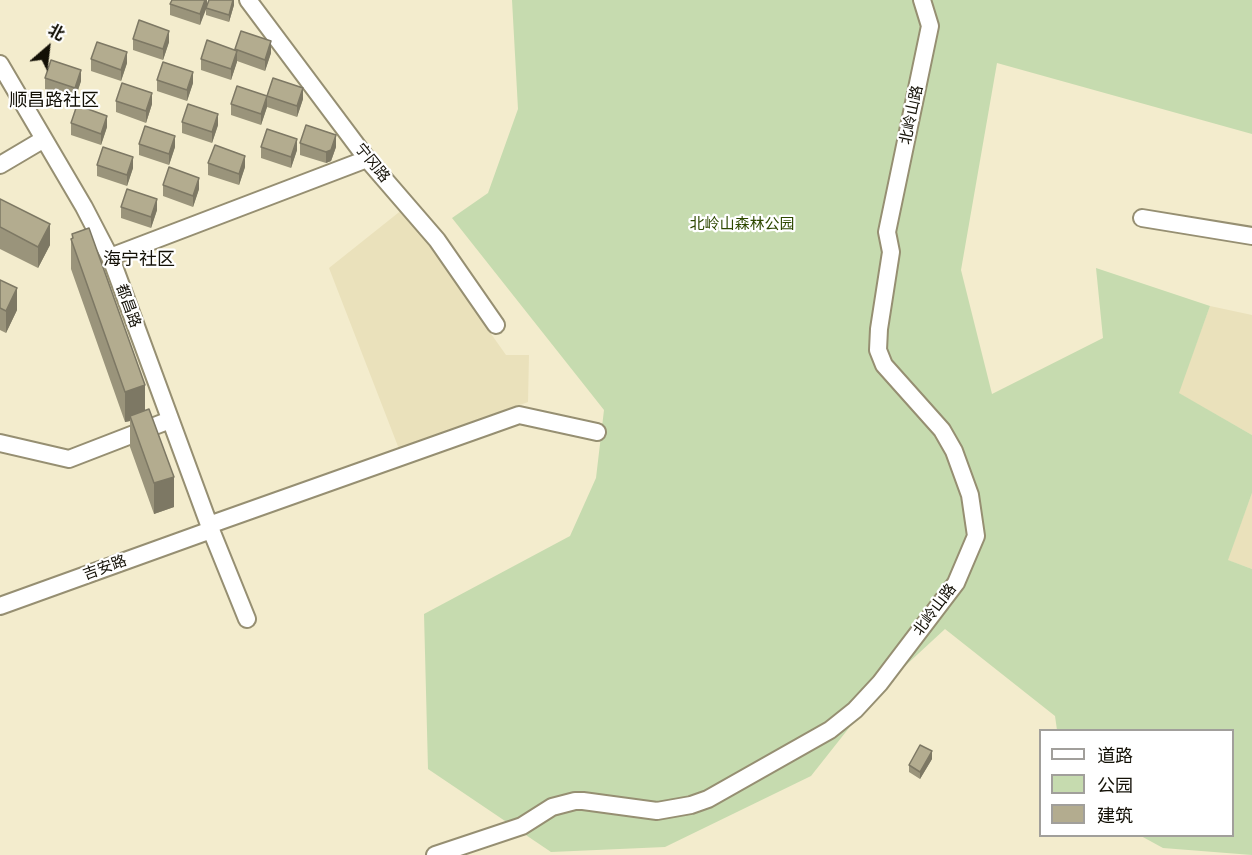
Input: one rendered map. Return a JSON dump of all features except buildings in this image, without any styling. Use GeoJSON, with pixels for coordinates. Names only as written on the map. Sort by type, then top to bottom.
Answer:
{"type":"FeatureCollection","features":[{"type":"Feature","properties":{"kind":"street","name":"宁冈路"},"geometry":{"type":"LineString","coordinates":[[248,0],[367,159],[437,240],[496,325]]}},
{"type":"Feature","properties":{"kind":"street","name":"北岭山路"},"geometry":{"type":"LineString","coordinates":[[435,855],[522,826],[552,807],[575,801],[657,811],[691,805],[708,799],[830,730],[855,710],[880,683],[956,583],[976,536],[970,495],[954,451],[942,430],[884,365],[878,350],[891,252],[888,232],[930,26],[922,0]]}},
{"type":"Feature","properties":{"kind":"street","name":"都昌路"},"geometry":{"type":"LineString","coordinates":[[0,64],[84,207],[110,257],[210,527],[247,619]]}},
{"type":"Feature","properties":{"kind":"street"},"geometry":{"type":"LineString","coordinates":[[0,165],[44,139]]}},
{"type":"Feature","properties":{"kind":"street"},"geometry":{"type":"LineString","coordinates":[[110,257],[367,159]]}},
{"type":"Feature","properties":{"kind":"street"},"geometry":{"type":"LineString","coordinates":[[1142,218],[1252,236]]}},
{"type":"Feature","properties":{"kind":"street","name":"吉安路"},"geometry":{"type":"LineString","coordinates":[[0,606],[519,415],[597,432]]}},
{"type":"Feature","properties":{"kind":"street"},"geometry":{"type":"LineString","coordinates":[[0,442],[69,459],[170,420]]}},
{"type":"Feature","properties":{"kind":"shaded area"},"geometry":{"type":"Polygon","coordinates":[[[403,209],[506,355],[529,355],[528,402],[399,449],[329,268],[403,209]]]}},
{"type":"Feature","properties":{"kind":"shaded area"},"geometry":{"type":"Polygon","coordinates":[[[1210,306],[1252,315],[1252,435],[1178,393],[1210,306]]]}},
{"type":"Feature","properties":{"kind":"shaded area"},"geometry":{"type":"Polygon","coordinates":[[[1252,493],[1252,569],[1227,560],[1252,493]]]}},
{"type":"Feature","properties":{"kind":"green space","name":"北岭山森林公园"},"geometry":{"type":"Polygon","coordinates":[[[512,0],[1252,0],[1252,134],[997,63],[961,270],[992,394],[1103,338],[1096,268],[1210,306],[1179,393],[1252,435],[1252,493],[1228,560],[1252,569],[1252,855],[1163,848],[1143,837],[1234,837],[1234,729],[1057,729],[1055,716],[945,629],[879,690],[811,776],[665,847],[551,852],[428,769],[424,614],[570,536],[596,478],[604,410],[452,218],[488,193],[518,109],[512,0]]]}},
{"type":"Feature","properties":{"kind":"district","name":"顺昌路社区"},"geometry":{"type":"Point","coordinates":[54,101]}},
{"type":"Feature","properties":{"kind":"district","name":"海宁社区"},"geometry":{"type":"Point","coordinates":[139,260]}}]}
